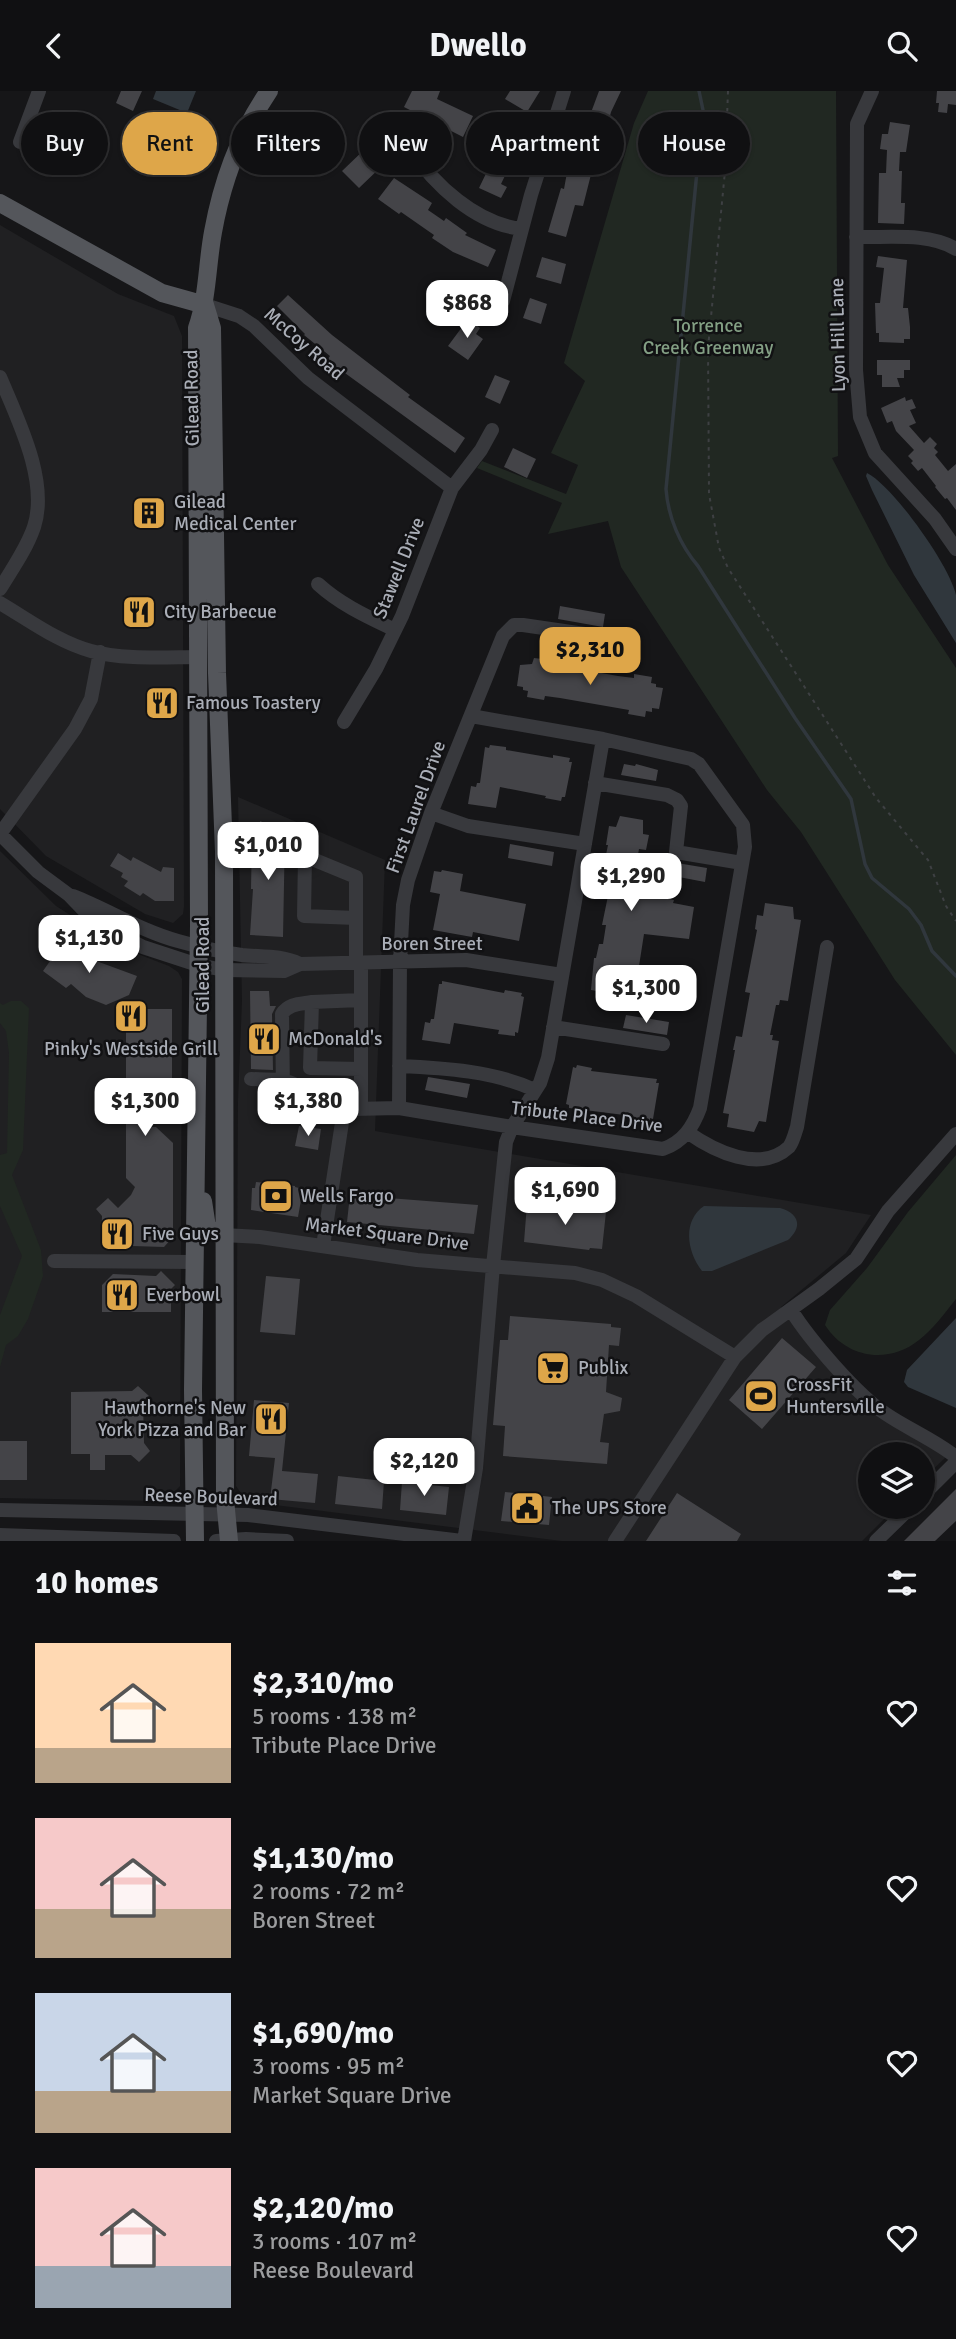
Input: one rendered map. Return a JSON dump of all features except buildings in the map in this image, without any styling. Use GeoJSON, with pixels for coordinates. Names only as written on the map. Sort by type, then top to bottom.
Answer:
{"type":"FeatureCollection","features":[{"type":"Feature","properties":{"kind":"main road","name":"Gilead Road"},"geometry":{"type":"LineString","coordinates":[[195,1541],[194,1262],[199,657],[197,328],[205,305],[213,232],[221,197],[243,136],[269,91]]}},
{"type":"Feature","properties":{"kind":"main road","name":"McCoy Road"},"geometry":{"type":"LineString","coordinates":[[0,203],[162,293],[205,305]]}},
{"type":"Feature","properties":{"kind":"main road","name":"Gilead Road"},"geometry":{"type":"LineString","coordinates":[[205,305],[212,328],[216,673],[224,852],[225,1514],[229,1541]]}},
{"type":"Feature","properties":{"kind":"main road"},"geometry":{"type":"LineString","coordinates":[[195,1128],[205,1221],[210,1230],[223,1235]]}},
{"type":"Feature","properties":{"kind":"street"},"geometry":{"type":"LineString","coordinates":[[20,142],[39,91]]}},
{"type":"Feature","properties":{"kind":"street"},"geometry":{"type":"LineString","coordinates":[[503,301],[564,91]]}},
{"type":"Feature","properties":{"kind":"street","name":"Lyon Hill Lane"},"geometry":{"type":"LineString","coordinates":[[872,91],[857,124],[856,370],[860,417],[875,453],[935,520],[956,549]]}},
{"type":"Feature","properties":{"kind":"street"},"geometry":{"type":"LineString","coordinates":[[432,175],[464,203],[491,221],[522,229]]}},
{"type":"Feature","properties":{"kind":"street"},"geometry":{"type":"LineString","coordinates":[[856,237],[924,239],[947,243],[956,249]]}},
{"type":"Feature","properties":{"kind":"street","name":"McCoy Road"},"geometry":{"type":"LineString","coordinates":[[205,305],[239,316],[254,326],[309,378],[452,488]]}},
{"type":"Feature","properties":{"kind":"street"},"geometry":{"type":"LineString","coordinates":[[0,377],[35,472],[38,493],[38,509],[30,535],[0,589]]}},
{"type":"Feature","properties":{"kind":"street","name":"Stawell Drive"},"geometry":{"type":"LineString","coordinates":[[344,722],[376,669],[395,630],[452,488],[481,450],[492,430]]}},
{"type":"Feature","properties":{"kind":"street"},"geometry":{"type":"LineString","coordinates":[[318,585],[351,608],[395,630]]}},
{"type":"Feature","properties":{"kind":"street"},"geometry":{"type":"LineString","coordinates":[[0,603],[61,640],[100,652],[199,657]]}},
{"type":"Feature","properties":{"kind":"street","name":"First Laurel Drive"},"geometry":{"type":"LineString","coordinates":[[399,1108],[400,962],[403,905],[408,880],[431,813],[503,636],[514,625],[523,625],[605,637]]}},
{"type":"Feature","properties":{"kind":"street"},"geometry":{"type":"LineString","coordinates":[[0,834],[75,729],[90,699],[100,652]]}},
{"type":"Feature","properties":{"kind":"street","name":"Tribute Place Drive"},"geometry":{"type":"LineString","coordinates":[[361,1108],[399,1108],[663,1149],[681,1141],[700,1108],[742,863],[745,836],[743,825],[699,764],[678,755],[471,716]]}},
{"type":"Feature","properties":{"kind":"street"},"geometry":{"type":"LineString","coordinates":[[463,1541],[478,1455],[506,1142],[535,1090],[548,1058],[603,739]]}},
{"type":"Feature","properties":{"kind":"street"},"geometry":{"type":"LineString","coordinates":[[595,783],[667,795],[677,800],[681,806],[676,852],[742,863]]}},
{"type":"Feature","properties":{"kind":"street"},"geometry":{"type":"LineString","coordinates":[[431,813],[468,826],[585,844]]}},
{"type":"Feature","properties":{"kind":"street","name":"Boren Street"},"geometry":{"type":"LineString","coordinates":[[0,834],[38,873],[69,895],[95,922],[143,947],[198,965],[224,961],[284,971],[300,964],[466,960],[562,975]]}},
{"type":"Feature","properties":{"kind":"street"},"geometry":{"type":"LineString","coordinates":[[251,1079],[282,1080],[303,1089],[310,1096],[316,1110],[343,1115],[361,1108],[356,877],[305,856],[304,916],[356,918]]}},
{"type":"Feature","properties":{"kind":"street","name":"Boren Street"},"geometry":{"type":"LineString","coordinates":[[69,895],[104,908],[146,930],[198,947],[224,961]]}},
{"type":"Feature","properties":{"kind":"street"},"geometry":{"type":"LineString","coordinates":[[687,1132],[707,1146],[738,1157],[769,1159],[790,1146],[797,1126],[827,947]]}},
{"type":"Feature","properties":{"kind":"street"},"geometry":{"type":"LineString","coordinates":[[282,1080],[282,1014],[286,1008],[312,1002],[360,1000]]}},
{"type":"Feature","properties":{"kind":"street"},"geometry":{"type":"LineString","coordinates":[[312,1002],[310,1068],[361,1069]]}},
{"type":"Feature","properties":{"kind":"street"},"geometry":{"type":"LineString","coordinates":[[553,1027],[663,1044]]}},
{"type":"Feature","properties":{"kind":"street"},"geometry":{"type":"LineString","coordinates":[[400,1066],[514,1080],[535,1090]]}},
{"type":"Feature","properties":{"kind":"street"},"geometry":{"type":"LineString","coordinates":[[323,1246],[343,1115]]}},
{"type":"Feature","properties":{"kind":"street"},"geometry":{"type":"LineString","coordinates":[[615,1541],[735,1357],[762,1330],[856,1259],[888,1211],[956,1134]]}},
{"type":"Feature","properties":{"kind":"street","name":"Market Square Drive"},"geometry":{"type":"LineString","coordinates":[[223,1235],[260,1237],[417,1260],[575,1273],[602,1280],[636,1296],[735,1357]]}},
{"type":"Feature","properties":{"kind":"street"},"geometry":{"type":"LineString","coordinates":[[54,1261],[194,1262]]}},
{"type":"Feature","properties":{"kind":"street"},"geometry":{"type":"LineString","coordinates":[[791,1310],[814,1342],[877,1407],[956,1457]]}},
{"type":"Feature","properties":{"kind":"street"},"geometry":{"type":"LineString","coordinates":[[935,1483],[956,1462]]}},
{"type":"Feature","properties":{"kind":"street","name":"Reese Boulevard"},"geometry":{"type":"LineString","coordinates":[[0,1510],[248,1515],[463,1541]]}},
{"type":"Feature","properties":{"kind":"street"},"geometry":{"type":"LineString","coordinates":[[876,1541],[899,1519]]}},
{"type":"Feature","properties":{"kind":"street"},"geometry":{"type":"LineString","coordinates":[[0,1535],[33,1539],[174,1541]]}},
{"type":"Feature","properties":{"kind":"street","name":"Reese Boulevard"},"geometry":{"type":"LineString","coordinates":[[216,1541],[287,1541]]}},
{"type":"Feature","properties":{"kind":"path"},"geometry":{"type":"LineString","coordinates":[[728,91],[725,171],[708,348],[709,494],[719,548],[728,568],[876,798],[928,860],[946,907],[956,921]]}},
{"type":"Feature","properties":{"kind":"shaded area"},"geometry":{"type":"Polygon","coordinates":[[[156,91],[196,91],[187,112],[153,99],[156,91]]]}},
{"type":"Feature","properties":{"kind":"shaded area"},"geometry":{"type":"Polygon","coordinates":[[[0,225],[118,294],[174,316],[182,336],[184,906],[183,914],[173,923],[145,914],[46,856],[0,809],[0,225]]]}},
{"type":"Feature","properties":{"kind":"shaded area"},"geometry":{"type":"Polygon","coordinates":[[[867,473],[891,493],[905,510],[932,547],[952,582],[956,595],[956,643],[914,575],[872,490],[867,473]]]}},
{"type":"Feature","properties":{"kind":"shaded area"},"geometry":{"type":"Polygon","coordinates":[[[238,797],[385,860],[375,1131],[871,1215],[846,1253],[781,1307],[834,1373],[926,1442],[858,1442],[858,1519],[884,1519],[862,1541],[562,1541],[247,1500],[236,1486],[238,1101],[242,1001],[238,797]]]}},
{"type":"Feature","properties":{"kind":"shaded area"},"geometry":{"type":"Polygon","coordinates":[[[0,851],[56,906],[122,948],[169,966],[178,972],[182,979],[180,1486],[169,1497],[160,1501],[0,1498],[0,851]]]}},
{"type":"Feature","properties":{"kind":"shaded area"},"geometry":{"type":"Polygon","coordinates":[[[704,1206],[780,1208],[795,1217],[796,1230],[788,1240],[712,1271],[702,1271],[693,1255],[689,1237],[692,1220],[704,1206]]]}},
{"type":"Feature","properties":{"kind":"shaded area"},"geometry":{"type":"Polygon","coordinates":[[[956,1318],[956,1408],[908,1387],[904,1382],[907,1370],[956,1318]]]}},
{"type":"Feature","properties":{"kind":"shaded area"},"geometry":{"type":"Polygon","coordinates":[[[935,1449],[946,1457],[935,1468],[935,1449]]]}},
{"type":"Feature","properties":{"kind":"green space","name":"Torrence Creek Greenway"},"geometry":{"type":"Polygon","coordinates":[[[648,91],[836,91],[838,456],[832,458],[888,565],[956,668],[956,1055],[895,980],[801,832],[767,790],[621,567],[608,521],[548,534],[562,503],[477,468],[482,461],[566,494],[578,465],[551,453],[585,381],[564,363],[619,175],[624,175],[624,157],[638,114],[638,175],[750,175],[750,112],[639,112],[648,91]]]}},
{"type":"Feature","properties":{"kind":"green space"},"geometry":{"type":"Polygon","coordinates":[[[11,1001],[21,1001],[29,1008],[23,1150],[12,1175],[41,1250],[43,1276],[28,1319],[18,1336],[6,1345],[0,1367],[0,1315],[22,1256],[0,1206],[0,1155],[7,1153],[9,1053],[6,1031],[0,1023],[0,1003],[3,1005],[11,1001]]]}},
{"type":"Feature","properties":{"kind":"green space"},"geometry":{"type":"Polygon","coordinates":[[[956,1155],[956,1299],[929,1331],[907,1348],[881,1355],[856,1351],[844,1345],[825,1325],[830,1310],[867,1268],[908,1212],[956,1155]]]}},
{"type":"Feature","properties":{"kind":"waterway"},"geometry":{"type":"LineString","coordinates":[[699,91],[703,110],[666,489],[672,520],[686,549],[795,718],[851,799],[865,864],[872,878],[909,909],[921,925],[932,951],[956,976]]}},
{"type":"Feature","properties":{"kind":"place","name":"Gilead Medical Center"},"geometry":{"type":"Point","coordinates":[149,513]}},
{"type":"Feature","properties":{"kind":"place","name":"City Barbecue"},"geometry":{"type":"Point","coordinates":[139,612]}},
{"type":"Feature","properties":{"kind":"place","name":"Famous Toastery"},"geometry":{"type":"Point","coordinates":[162,703]}},
{"type":"Feature","properties":{"kind":"place","name":"Pinky's Westside Grill"},"geometry":{"type":"Point","coordinates":[131,1016]}},
{"type":"Feature","properties":{"kind":"place","name":"McDonald's"},"geometry":{"type":"Point","coordinates":[264,1039]}},
{"type":"Feature","properties":{"kind":"place","name":"Wells Fargo"},"geometry":{"type":"Point","coordinates":[276,1196]}},
{"type":"Feature","properties":{"kind":"place","name":"Five Guys"},"geometry":{"type":"Point","coordinates":[117,1234]}},
{"type":"Feature","properties":{"kind":"place","name":"Everbowl"},"geometry":{"type":"Point","coordinates":[122,1295]}},
{"type":"Feature","properties":{"kind":"place","name":"Publix"},"geometry":{"type":"Point","coordinates":[553,1368]}},
{"type":"Feature","properties":{"kind":"place","name":"CrossFit Huntersville"},"geometry":{"type":"Point","coordinates":[761,1396]}},
{"type":"Feature","properties":{"kind":"place","name":"Hawthorne's New York Pizza and Bar"},"geometry":{"type":"Point","coordinates":[271,1419]}},
{"type":"Feature","properties":{"kind":"place","name":"The UPS Store"},"geometry":{"type":"Point","coordinates":[527,1508]}}]}
